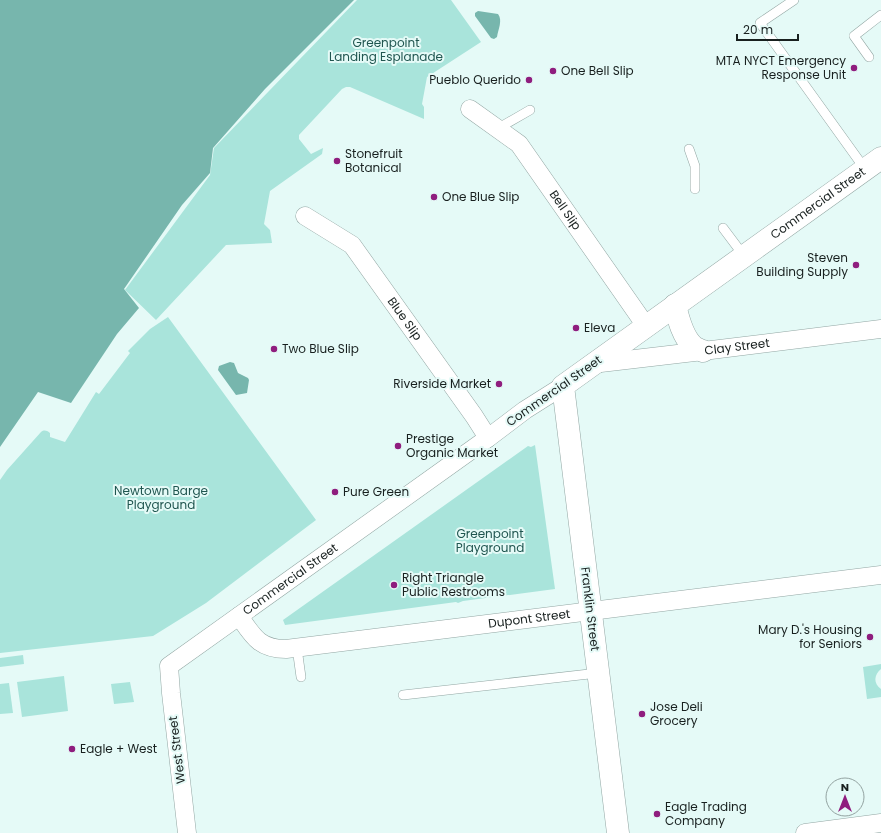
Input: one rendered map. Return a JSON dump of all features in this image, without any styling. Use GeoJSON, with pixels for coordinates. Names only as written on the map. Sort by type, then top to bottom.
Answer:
{"type":"FeatureCollection","features":[{"type":"Feature","properties":{"kind":"street","name":"Bell Slip"},"geometry":{"type":"LineString","coordinates":[[470,109],[519,144],[646,326]]}},
{"type":"Feature","properties":{"kind":"street","name":"Commercial Street"},"geometry":{"type":"LineString","coordinates":[[169,666],[525,410],[563,386],[873,163]]}},
{"type":"Feature","properties":{"kind":"street","name":"Blue Slip"},"geometry":{"type":"LineString","coordinates":[[305,216],[352,245],[474,416],[488,438]]}},
{"type":"Feature","properties":{"kind":"street"},"geometry":{"type":"LineString","coordinates":[[675,305],[679,321],[686,336],[693,346],[703,351]]}},
{"type":"Feature","properties":{"kind":"street","name":"Clay Street"},"geometry":{"type":"LineString","coordinates":[[592,364],[881,329]]}},
{"type":"Feature","properties":{"kind":"street","name":"Franklin Street"},"geometry":{"type":"LineString","coordinates":[[563,386],[618,833]]}},
{"type":"Feature","properties":{"kind":"street","name":"Dupont Street"},"geometry":{"type":"LineString","coordinates":[[239,616],[258,641],[264,645],[279,649],[297,648],[881,575]]}},
{"type":"Feature","properties":{"kind":"street","name":"West Street"},"geometry":{"type":"LineString","coordinates":[[169,666],[187,833]]}},
{"type":"Feature","properties":{"kind":"street"},"geometry":{"type":"LineString","coordinates":[[805,833],[881,823]]}},
{"type":"Feature","properties":{"kind":"lane"},"geometry":{"type":"LineString","coordinates":[[794,0],[760,23],[873,163]]}},
{"type":"Feature","properties":{"kind":"lane"},"geometry":{"type":"LineString","coordinates":[[869,57],[854,36],[881,15]]}},
{"type":"Feature","properties":{"kind":"lane"},"geometry":{"type":"LineString","coordinates":[[497,129],[530,110]]}},
{"type":"Feature","properties":{"kind":"lane"},"geometry":{"type":"LineString","coordinates":[[689,149],[695,166],[695,189]]}},
{"type":"Feature","properties":{"kind":"lane"},"geometry":{"type":"LineString","coordinates":[[723,228],[744,256]]}},
{"type":"Feature","properties":{"kind":"lane"},"geometry":{"type":"LineString","coordinates":[[297,648],[301,677]]}},
{"type":"Feature","properties":{"kind":"lane"},"geometry":{"type":"LineString","coordinates":[[403,695],[598,673]]}},
{"type":"Feature","properties":{"kind":"green space","name":"Greenpoint Landing Esplanade"},"geometry":{"type":"Polygon","coordinates":[[[357,0],[451,0],[481,42],[427,77],[422,104],[424,107],[424,119],[350,87],[342,89],[299,135],[299,139],[311,154],[323,148],[322,154],[270,191],[264,224],[270,230],[272,243],[226,245],[156,320],[125,290],[210,175],[214,148],[357,0]]]}},
{"type":"Feature","properties":{"kind":"green space","name":"Newtown Barge Playground"},"geometry":{"type":"Polygon","coordinates":[[[168,317],[316,520],[206,603],[153,636],[0,653],[0,480],[42,431],[47,431],[50,433],[50,437],[65,442],[96,392],[99,394],[130,353],[128,351],[150,329],[168,317]]]}},
{"type":"Feature","properties":{"kind":"green space","name":"Greenpoint Playground"},"geometry":{"type":"Polygon","coordinates":[[[535,445],[555,589],[285,625],[283,620],[528,446],[531,447],[535,445]]]}},
{"type":"Feature","properties":{"kind":"green space"},"geometry":{"type":"Polygon","coordinates":[[[23,655],[24,664],[0,667],[0,658],[23,655]]]}},
{"type":"Feature","properties":{"kind":"green space"},"geometry":{"type":"Polygon","coordinates":[[[881,664],[881,669],[875,679],[878,687],[881,689],[881,697],[867,699],[863,667],[881,664]]]}},
{"type":"Feature","properties":{"kind":"green space"},"geometry":{"type":"Polygon","coordinates":[[[64,676],[68,711],[22,717],[17,682],[64,676]]]}},
{"type":"Feature","properties":{"kind":"green space"},"geometry":{"type":"Polygon","coordinates":[[[130,682],[134,702],[114,704],[111,684],[130,682]]]}},
{"type":"Feature","properties":{"kind":"green space"},"geometry":{"type":"Polygon","coordinates":[[[9,683],[13,713],[0,714],[0,684],[9,683]]]}},
{"type":"Feature","properties":{"kind":"shaded area"},"geometry":{"type":"Polygon","coordinates":[[[0,0],[354,0],[265,89],[213,148],[210,173],[182,205],[124,289],[139,308],[117,334],[71,403],[38,392],[0,447],[0,0]]]}},
{"type":"Feature","properties":{"kind":"shaded area"},"geometry":{"type":"Polygon","coordinates":[[[478,11],[498,14],[500,22],[497,37],[494,39],[491,38],[475,16],[475,13],[478,11]]]}},
{"type":"Feature","properties":{"kind":"shaded area"},"geometry":{"type":"Polygon","coordinates":[[[230,362],[234,363],[238,373],[248,378],[247,393],[236,395],[218,370],[219,366],[230,362]]]}},
{"type":"Feature","properties":{"kind":"place","name":"MTA NYCT Emergency Response Unit"},"geometry":{"type":"Point","coordinates":[854,68]}},
{"type":"Feature","properties":{"kind":"place","name":"One Bell Slip"},"geometry":{"type":"Point","coordinates":[553,71]}},
{"type":"Feature","properties":{"kind":"place","name":"Pueblo Querido"},"geometry":{"type":"Point","coordinates":[529,80]}},
{"type":"Feature","properties":{"kind":"place","name":"Stonefruit Botanical"},"geometry":{"type":"Point","coordinates":[337,161]}},
{"type":"Feature","properties":{"kind":"place","name":"One Blue Slip"},"geometry":{"type":"Point","coordinates":[434,197]}},
{"type":"Feature","properties":{"kind":"place","name":"Steven Building Supply"},"geometry":{"type":"Point","coordinates":[856,265]}},
{"type":"Feature","properties":{"kind":"place","name":"Eleva"},"geometry":{"type":"Point","coordinates":[576,328]}},
{"type":"Feature","properties":{"kind":"place","name":"Two Blue Slip"},"geometry":{"type":"Point","coordinates":[274,349]}},
{"type":"Feature","properties":{"kind":"place","name":"Riverside Market"},"geometry":{"type":"Point","coordinates":[499,384]}},
{"type":"Feature","properties":{"kind":"place","name":"Prestige Organic Market"},"geometry":{"type":"Point","coordinates":[398,446]}},
{"type":"Feature","properties":{"kind":"place","name":"Pure Green"},"geometry":{"type":"Point","coordinates":[335,492]}},
{"type":"Feature","properties":{"kind":"place","name":"Right Triangle Public Restrooms"},"geometry":{"type":"Point","coordinates":[394,585]}},
{"type":"Feature","properties":{"kind":"place","name":"Mary D.'s Housing for Seniors"},"geometry":{"type":"Point","coordinates":[870,637]}},
{"type":"Feature","properties":{"kind":"place","name":"Jose Deli Grocery"},"geometry":{"type":"Point","coordinates":[642,714]}},
{"type":"Feature","properties":{"kind":"place","name":"Eagle + West"},"geometry":{"type":"Point","coordinates":[72,749]}},
{"type":"Feature","properties":{"kind":"place","name":"Eagle Trading Company"},"geometry":{"type":"Point","coordinates":[657,814]}}]}
